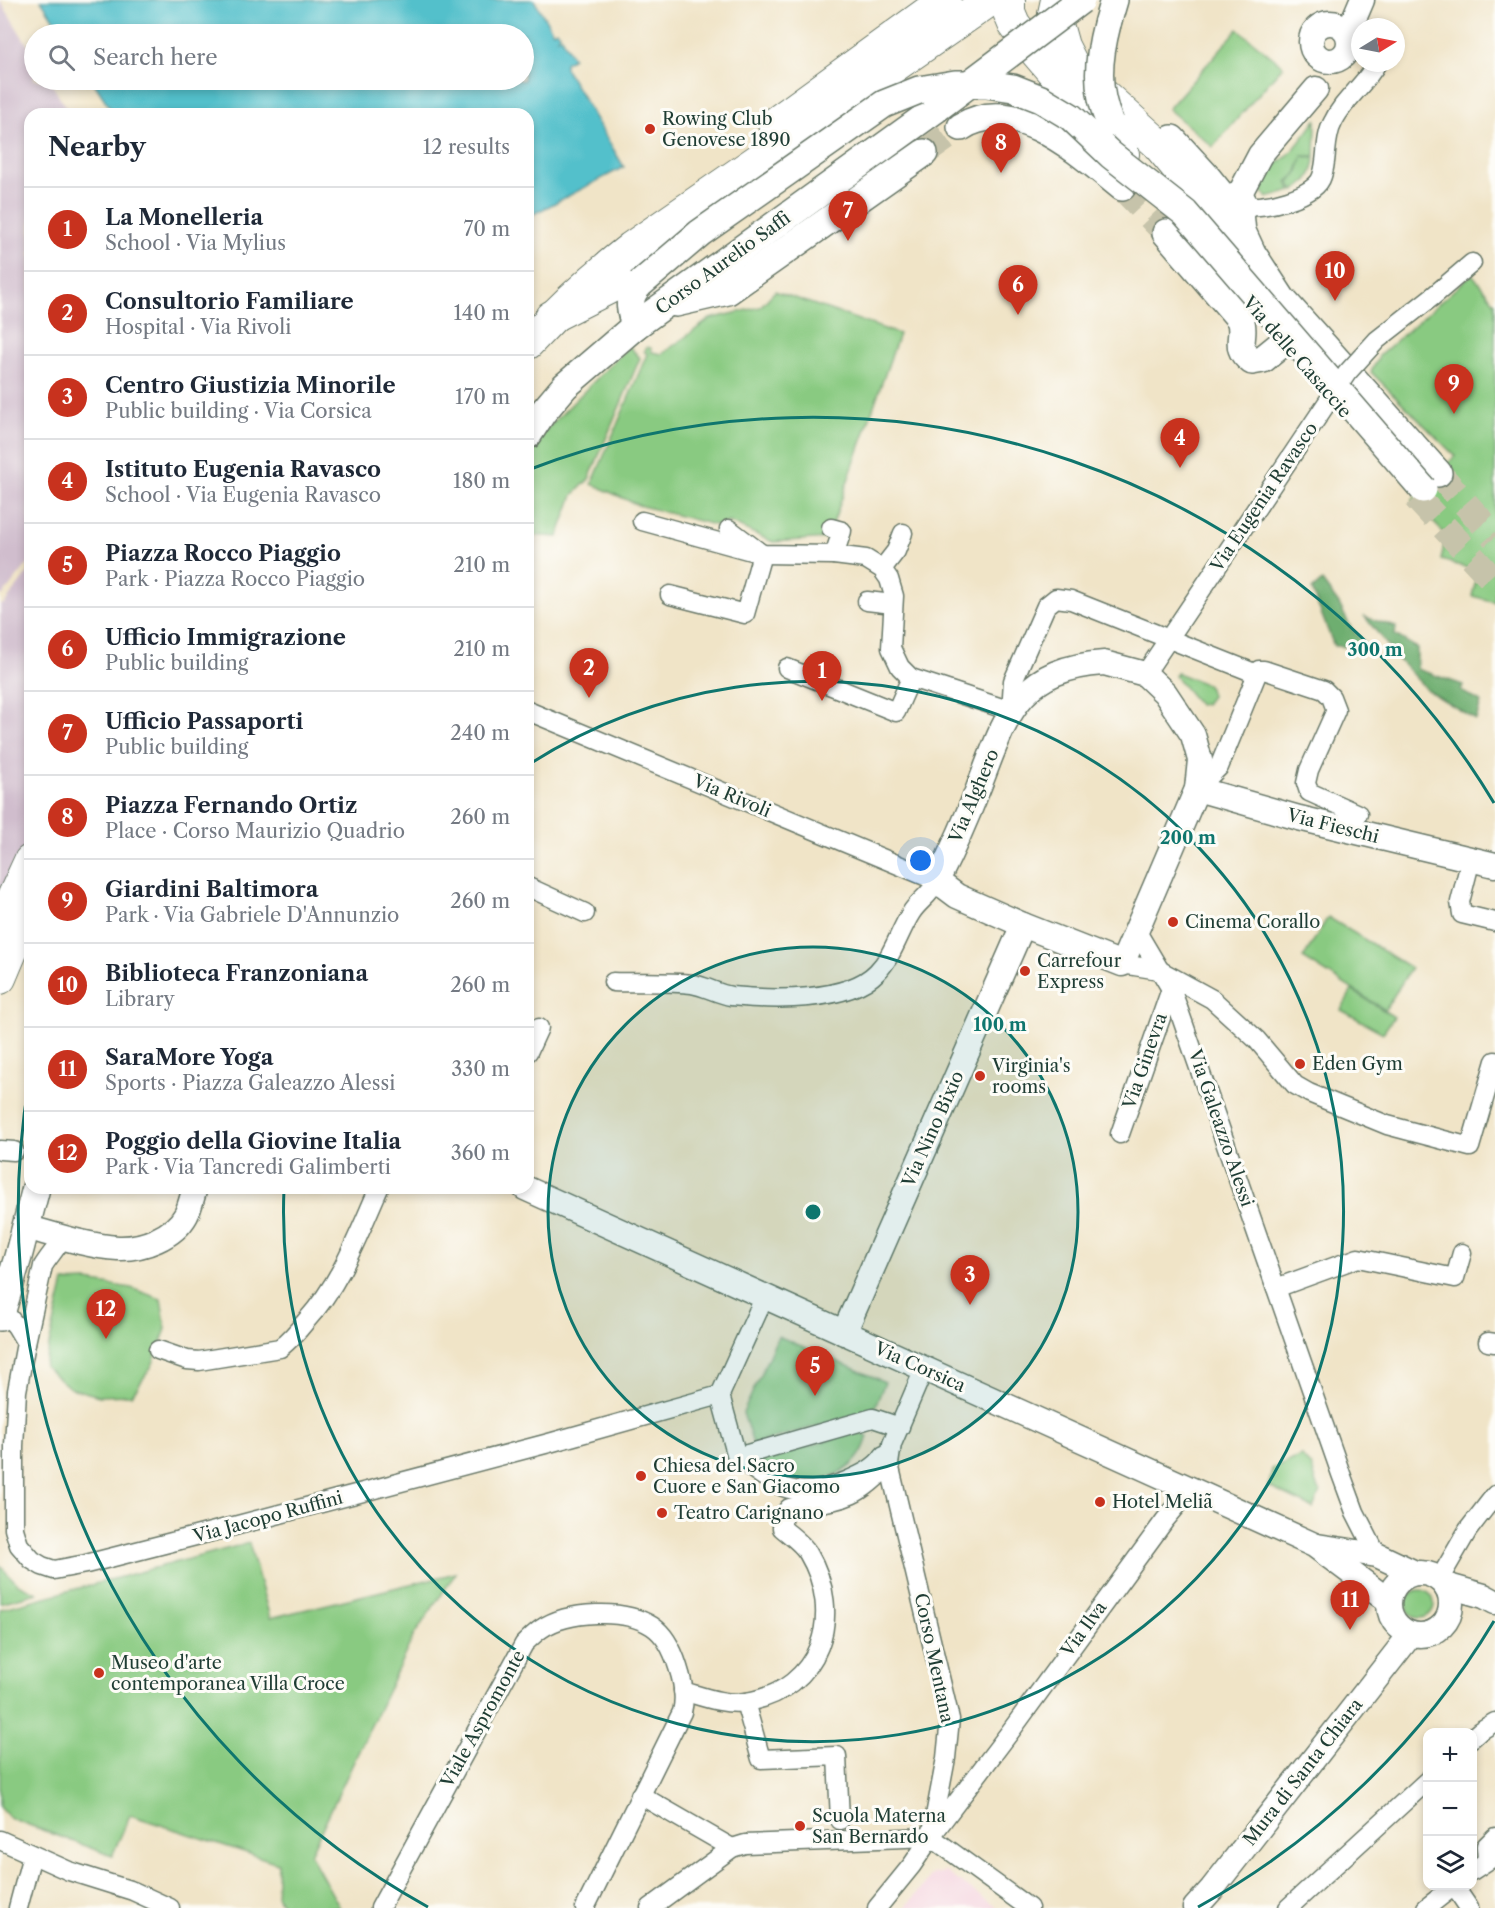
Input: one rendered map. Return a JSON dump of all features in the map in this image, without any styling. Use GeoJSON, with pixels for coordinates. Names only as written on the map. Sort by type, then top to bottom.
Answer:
{"type":"FeatureCollection","features":[{"type":"Feature","properties":{"kind":"highway"},"geometry":{"type":"LineString","coordinates":[[534,329],[540,315],[575,265],[945,0]]}},
{"type":"Feature","properties":{"kind":"highway"},"geometry":{"type":"LineString","coordinates":[[540,315],[631,248],[990,0]]}},
{"type":"Feature","properties":{"kind":"highway"},"geometry":{"type":"LineString","coordinates":[[1009,0],[1014,24],[1176,222]]}},
{"type":"Feature","properties":{"kind":"highway"},"geometry":{"type":"LineString","coordinates":[[1057,0],[1054,14],[1063,46],[1074,68],[1156,142],[1192,185],[1230,246],[1238,295]]}},
{"type":"Feature","properties":{"kind":"highway"},"geometry":{"type":"LineString","coordinates":[[540,315],[692,247],[898,120],[920,100],[953,93],[986,93],[1026,103],[1064,123],[1176,222]]}},
{"type":"Feature","properties":{"kind":"highway"},"geometry":{"type":"LineString","coordinates":[[0,926],[24,874]]}},
{"type":"Feature","properties":{"kind":"highway"},"geometry":{"type":"LineString","coordinates":[[0,978],[24,921]]}},
{"type":"Feature","properties":{"kind":"main road","name":"Corso Aurelio Saffi"},"geometry":{"type":"LineString","coordinates":[[534,426],[565,386],[635,326],[898,120],[936,109],[1082,0]]}},
{"type":"Feature","properties":{"kind":"main road"},"geometry":{"type":"LineString","coordinates":[[1110,12],[1098,75],[1104,110],[1176,222]]}},
{"type":"Feature","properties":{"kind":"main road"},"geometry":{"type":"LineString","coordinates":[[1068,44],[1073,54],[1089,72],[1161,128],[1237,211],[1252,253],[1282,299],[1428,485]]}},
{"type":"Feature","properties":{"kind":"main road"},"geometry":{"type":"LineString","coordinates":[[635,326],[629,304],[631,296],[640,284],[700,233],[884,104],[919,90],[945,85],[986,84],[1013,88],[1041,99],[1071,117],[1112,155],[1176,222],[1238,295],[1428,485]]}},
{"type":"Feature","properties":{"kind":"main road"},"geometry":{"type":"LineString","coordinates":[[961,127],[979,118],[991,117],[1019,120],[1037,126],[1068,144],[1122,187]]}},
{"type":"Feature","properties":{"kind":"main road"},"geometry":{"type":"LineString","coordinates":[[660,308],[728,291],[924,153]]}},
{"type":"Feature","properties":{"kind":"main road","name":"Via delle Casaccie"},"geometry":{"type":"LineString","coordinates":[[1176,222],[1282,340],[1428,485]]}},
{"type":"Feature","properties":{"kind":"main road"},"geometry":{"type":"LineString","coordinates":[[1238,295],[1242,325],[1241,349],[1252,361],[1263,360],[1282,340],[1282,299]]}},
{"type":"Feature","properties":{"kind":"main road"},"geometry":{"type":"LineString","coordinates":[[1,1313],[34,1194]]}},
{"type":"Feature","properties":{"kind":"street"},"geometry":{"type":"LineString","coordinates":[[1340,28],[1357,0]]}},
{"type":"Feature","properties":{"kind":"street"},"geometry":{"type":"LineString","coordinates":[[1340,28],[1362,0]]}},
{"type":"Feature","properties":{"kind":"street"},"geometry":{"type":"LineString","coordinates":[[1237,211],[1260,155],[1316,89],[1329,58],[1347,50],[1349,39],[1340,28],[1320,26],[1313,35],[1313,47],[1329,58]]}},
{"type":"Feature","properties":{"kind":"street"},"geometry":{"type":"LineString","coordinates":[[1237,211],[1271,206],[1317,186],[1322,177],[1332,123],[1370,72]]}},
{"type":"Feature","properties":{"kind":"street","name":"Via Eugenia Ravasco"},"geometry":{"type":"LineString","coordinates":[[1145,674],[1347,373],[1377,340],[1472,263]]}},
{"type":"Feature","properties":{"kind":"street"},"geometry":{"type":"LineString","coordinates":[[642,521],[762,554],[834,555],[866,559],[882,569],[889,579],[894,596],[891,648],[900,667],[911,678],[1011,711]]}},
{"type":"Feature","properties":{"kind":"street"},"geometry":{"type":"LineString","coordinates":[[831,528],[842,531],[834,555]]}},
{"type":"Feature","properties":{"kind":"street"},"geometry":{"type":"LineString","coordinates":[[729,529],[762,554]]}},
{"type":"Feature","properties":{"kind":"street"},"geometry":{"type":"LineString","coordinates":[[882,569],[896,551],[903,533]]}},
{"type":"Feature","properties":{"kind":"street"},"geometry":{"type":"LineString","coordinates":[[670,595],[745,614],[762,554]]}},
{"type":"Feature","properties":{"kind":"street"},"geometry":{"type":"LineString","coordinates":[[1011,711],[1013,681],[1046,606],[1056,598],[1071,600],[1257,674]]}},
{"type":"Feature","properties":{"kind":"street"},"geometry":{"type":"LineString","coordinates":[[867,601],[894,604]]}},
{"type":"Feature","properties":{"kind":"street"},"geometry":{"type":"LineString","coordinates":[[1011,711],[1035,686],[1052,674],[1067,668],[1104,663],[1145,674],[1165,693],[1193,735],[1200,760],[1197,789],[1122,964]]}},
{"type":"Feature","properties":{"kind":"street"},"geometry":{"type":"LineString","coordinates":[[787,668],[896,712],[911,678]]}},
{"type":"Feature","properties":{"kind":"street"},"geometry":{"type":"LineString","coordinates":[[1197,789],[1219,767],[1257,674],[1259,670],[1264,670],[1324,690],[1331,697],[1336,710],[1309,770],[1306,783],[1309,792],[1358,814]]}},
{"type":"Feature","properties":{"kind":"street","name":"Via Alghero"},"geometry":{"type":"LineString","coordinates":[[937,881],[966,819],[1011,711]]}},
{"type":"Feature","properties":{"kind":"street","name":"Via Rivoli"},"geometry":{"type":"LineString","coordinates":[[534,713],[937,881]]}},
{"type":"Feature","properties":{"kind":"street","name":"Via Fieschi"},"geometry":{"type":"LineString","coordinates":[[1197,789],[1299,818],[1495,865]]}},
{"type":"Feature","properties":{"kind":"street"},"geometry":{"type":"LineString","coordinates":[[1471,859],[1460,902],[1462,914],[1495,922]]}},
{"type":"Feature","properties":{"kind":"street"},"geometry":{"type":"LineString","coordinates":[[614,982],[693,984],[729,996],[795,998],[831,995],[865,982],[876,973],[885,962],[912,911],[931,893],[937,881],[957,896],[1023,925],[1122,964],[1160,970],[1212,999],[1228,1012],[1257,1040],[1295,1085],[1387,1125],[1470,1148],[1495,1061]]}},
{"type":"Feature","properties":{"kind":"street"},"geometry":{"type":"LineString","coordinates":[[534,890],[585,913]]}},
{"type":"Feature","properties":{"kind":"street","name":"Via Nino Bixio"},"geometry":{"type":"LineString","coordinates":[[844,1333],[1023,925]]}},
{"type":"Feature","properties":{"kind":"street","name":"Via Galeazzo Alessi"},"geometry":{"type":"LineString","coordinates":[[1136,930],[1171,989],[1355,1512],[1377,1555]]}},
{"type":"Feature","properties":{"kind":"street","name":"Via Ginevra"},"geometry":{"type":"LineString","coordinates":[[1120,1134],[1171,989]]}},
{"type":"Feature","properties":{"kind":"street"},"geometry":{"type":"LineString","coordinates":[[534,1039],[539,1028]]}},
{"type":"Feature","properties":{"kind":"street","name":"Via Corsica"},"geometry":{"type":"LineString","coordinates":[[534,1192],[1314,1545]]}},
{"type":"Feature","properties":{"kind":"street"},"geometry":{"type":"LineString","coordinates":[[26,1227],[118,1248],[146,1245],[170,1233],[184,1219],[193,1194]]}},
{"type":"Feature","properties":{"kind":"street"},"geometry":{"type":"LineString","coordinates":[[158,1350],[187,1360],[199,1361],[280,1348],[322,1304],[339,1279],[376,1194]]}},
{"type":"Feature","properties":{"kind":"street","name":"Via Jacopo Ruffini"},"geometry":{"type":"LineString","coordinates":[[63,1237],[56,1251],[49,1256],[43,1266],[17,1391],[14,1446],[14,1529],[20,1545],[32,1560],[54,1570],[86,1564],[561,1440],[720,1395]]}},
{"type":"Feature","properties":{"kind":"street"},"geometry":{"type":"LineString","coordinates":[[1276,1288],[1358,1258],[1455,1278],[1462,1253]]}},
{"type":"Feature","properties":{"kind":"street"},"geometry":{"type":"LineString","coordinates":[[765,1296],[720,1395],[737,1457],[779,1486],[794,1492],[809,1492],[844,1481],[879,1463],[892,1444],[924,1369]]}},
{"type":"Feature","properties":{"kind":"street"},"geometry":{"type":"LineString","coordinates":[[1,1313],[16,1326],[26,1342]]}},
{"type":"Feature","properties":{"kind":"street"},"geometry":{"type":"LineString","coordinates":[[737,1457],[873,1419],[900,1427]]}},
{"type":"Feature","properties":{"kind":"street"},"geometry":{"type":"LineString","coordinates":[[683,1690],[724,1703],[746,1702],[782,1689],[807,1668],[822,1637],[826,1620],[824,1593],[808,1553],[782,1528],[782,1517],[789,1508],[827,1503],[858,1492],[872,1483],[889,1464],[892,1444]]}},
{"type":"Feature","properties":{"kind":"street","name":"Corso Mentana"},"geometry":{"type":"LineString","coordinates":[[877,1908],[912,1865],[931,1837],[950,1719],[889,1464]]}},
{"type":"Feature","properties":{"kind":"street","name":"Via Ilva"},"geometry":{"type":"LineString","coordinates":[[931,1837],[1191,1489]]}},
{"type":"Feature","properties":{"kind":"street"},"geometry":{"type":"LineString","coordinates":[[1442,1582],[1468,1530],[1495,1495]]}},
{"type":"Feature","properties":{"kind":"street"},"geometry":{"type":"LineString","coordinates":[[1314,1545],[1377,1555],[1415,1573],[1428,1574],[1442,1582],[1495,1602]]}},
{"type":"Feature","properties":{"kind":"street"},"geometry":{"type":"LineString","coordinates":[[1314,1545],[1389,1601]]}},
{"type":"Feature","properties":{"kind":"street"},"geometry":{"type":"LineString","coordinates":[[1415,1573],[1397,1582],[1391,1591],[1389,1601],[1389,1612],[1394,1622],[1401,1630],[1411,1634],[1419,1636],[1436,1631],[1448,1618],[1473,1607],[1495,1602]]}},
{"type":"Feature","properties":{"kind":"street"},"geometry":{"type":"LineString","coordinates":[[1442,1582],[1450,1596],[1451,1607],[1448,1618]]}},
{"type":"Feature","properties":{"kind":"street","name":"Viale Aspromonte"},"geometry":{"type":"LineString","coordinates":[[380,1908],[524,1644],[542,1629],[558,1621],[594,1614],[634,1618],[653,1626],[672,1650],[681,1674],[685,1702],[647,1795],[585,1908]]}},
{"type":"Feature","properties":{"kind":"street","name":"Mura di Santa Chiara"},"geometry":{"type":"LineString","coordinates":[[1195,1908],[1411,1634]]}},
{"type":"Feature","properties":{"kind":"street"},"geometry":{"type":"LineString","coordinates":[[746,1702],[761,1759],[837,1756],[840,1820]]}},
{"type":"Feature","properties":{"kind":"street"},"geometry":{"type":"LineString","coordinates":[[1477,1734],[1495,1722]]}},
{"type":"Feature","properties":{"kind":"street"},"geometry":{"type":"LineString","coordinates":[[943,1772],[957,1776],[980,1771]]}},
{"type":"Feature","properties":{"kind":"street"},"geometry":{"type":"LineString","coordinates":[[1288,1908],[1426,1782]]}},
{"type":"Feature","properties":{"kind":"street"},"geometry":{"type":"LineString","coordinates":[[647,1795],[739,1846],[931,1837],[1029,1908]]}},
{"type":"Feature","properties":{"kind":"street"},"geometry":{"type":"LineString","coordinates":[[1485,1862],[1486,1846],[1495,1837]]}},
{"type":"Feature","properties":{"kind":"street"},"geometry":{"type":"LineString","coordinates":[[0,1840],[69,1872],[133,1891],[170,1908]]}},
{"type":"Feature","properties":{"kind":"street"},"geometry":{"type":"LineString","coordinates":[[650,1908],[739,1846]]}},
{"type":"Feature","properties":{"kind":"street"},"geometry":{"type":"LineString","coordinates":[[18,1908],[32,1855]]}},
{"type":"Feature","properties":{"kind":"street"},"geometry":{"type":"LineString","coordinates":[[1426,1908],[1454,1886],[1469,1908]]}},
{"type":"Feature","properties":{"kind":"shaded area"},"geometry":{"type":"Polygon","coordinates":[[[0,0],[24,40],[24,90],[55,90],[66,108],[24,108],[24,569],[3,595],[0,595],[0,0]]]}},
{"type":"Feature","properties":{"kind":"shaded area"},"geometry":{"type":"Polygon","coordinates":[[[24,578],[24,849],[0,898],[0,604],[4,604],[24,578]]]}},
{"type":"Feature","properties":{"kind":"shaded area"},"geometry":{"type":"Polygon","coordinates":[[[946,1872],[997,1908],[905,1908],[933,1874],[946,1872]]]}},
{"type":"Feature","properties":{"kind":"green space"},"geometry":{"type":"Polygon","coordinates":[[[1238,29],[1283,66],[1213,147],[1168,109],[1238,29]]]}},
{"type":"Feature","properties":{"kind":"green space"},"geometry":{"type":"Polygon","coordinates":[[[1316,120],[1315,156],[1302,156],[1315,158],[1309,178],[1294,191],[1289,182],[1297,175],[1302,158],[1296,174],[1287,182],[1292,191],[1267,198],[1260,188],[1263,174],[1290,153],[1316,120]]]}},
{"type":"Feature","properties":{"kind":"green space"},"geometry":{"type":"Polygon","coordinates":[[[1472,274],[1495,303],[1495,602],[1472,596],[1478,571],[1441,560],[1446,535],[1412,501],[1455,456],[1371,372],[1379,356],[1472,274]]]}},
{"type":"Feature","properties":{"kind":"green space"},"geometry":{"type":"Polygon","coordinates":[[[775,291],[899,334],[828,538],[773,542],[729,522],[718,526],[638,505],[592,484],[647,354],[644,351],[647,347],[651,348],[652,352],[662,354],[710,319],[760,307],[775,291]]]}},
{"type":"Feature","properties":{"kind":"green space"},"geometry":{"type":"Polygon","coordinates":[[[629,346],[640,358],[589,479],[573,495],[558,537],[534,535],[534,448],[544,432],[629,346]]]}},
{"type":"Feature","properties":{"kind":"green space"},"geometry":{"type":"Polygon","coordinates":[[[1322,581],[1339,604],[1351,628],[1369,648],[1334,646],[1312,590],[1322,581]]]}},
{"type":"Feature","properties":{"kind":"green space"},"geometry":{"type":"Polygon","coordinates":[[[1365,617],[1396,627],[1395,635],[1417,648],[1417,669],[1463,685],[1461,691],[1481,702],[1476,720],[1427,690],[1399,660],[1365,617]]]}},
{"type":"Feature","properties":{"kind":"green space"},"geometry":{"type":"Polygon","coordinates":[[[1177,673],[1208,685],[1211,696],[1205,704],[1199,705],[1175,676],[1177,673]]]}},
{"type":"Feature","properties":{"kind":"green space"},"geometry":{"type":"Polygon","coordinates":[[[1328,917],[1411,968],[1385,1010],[1303,958],[1328,917]]]}},
{"type":"Feature","properties":{"kind":"green space"},"geometry":{"type":"Polygon","coordinates":[[[1352,990],[1394,1017],[1383,1033],[1341,1010],[1352,990]]]}},
{"type":"Feature","properties":{"kind":"green space"},"geometry":{"type":"Polygon","coordinates":[[[87,1281],[131,1288],[161,1299],[166,1329],[152,1366],[132,1395],[99,1396],[70,1388],[44,1366],[64,1282],[87,1281]]]}},
{"type":"Feature","properties":{"kind":"green space"},"geometry":{"type":"Polygon","coordinates":[[[778,1336],[885,1382],[874,1410],[753,1444],[743,1413],[778,1336]]]}},
{"type":"Feature","properties":{"kind":"green space"},"geometry":{"type":"Polygon","coordinates":[[[852,1433],[868,1436],[859,1456],[845,1470],[826,1478],[805,1481],[788,1480],[760,1461],[852,1433]]]}},
{"type":"Feature","properties":{"kind":"green space"},"geometry":{"type":"Polygon","coordinates":[[[1301,1456],[1311,1466],[1320,1492],[1313,1508],[1269,1487],[1272,1469],[1301,1456]]]}},
{"type":"Feature","properties":{"kind":"green space"},"geometry":{"type":"Polygon","coordinates":[[[249,1543],[270,1618],[456,1573],[414,1635],[310,1854],[340,1908],[285,1908],[276,1896],[278,1863],[130,1815],[112,1856],[10,1818],[0,1807],[0,1609],[249,1543]]]}},
{"type":"Feature","properties":{"kind":"green space"},"geometry":{"type":"Polygon","coordinates":[[[0,1566],[18,1584],[37,1593],[0,1603],[0,1566]]]}},
{"type":"Feature","properties":{"kind":"green space"},"geometry":{"type":"Polygon","coordinates":[[[1420,1590],[1430,1594],[1434,1604],[1430,1614],[1420,1618],[1410,1614],[1406,1604],[1410,1594],[1420,1590]]]}},
{"type":"Feature","properties":{"kind":"water"},"geometry":{"type":"Polygon","coordinates":[[[41,0],[534,0],[553,32],[556,30],[560,35],[557,38],[561,37],[573,58],[565,63],[565,68],[624,167],[534,214],[534,108],[110,108],[98,90],[534,90],[534,24],[57,24],[41,0]]]}},
{"type":"Feature","properties":{"kind":"tunnel"},"geometry":{"type":"LineString","coordinates":[[924,153],[961,127]]}},
{"type":"Feature","properties":{"kind":"tunnel"},"geometry":{"type":"LineString","coordinates":[[1122,187],[1166,233]]}},
{"type":"Feature","properties":{"kind":"tunnel"},"geometry":{"type":"LineString","coordinates":[[1438,473],[1495,537]]}},
{"type":"Feature","properties":{"kind":"tunnel"},"geometry":{"type":"LineString","coordinates":[[1416,497],[1495,582]]}},
{"type":"Feature","properties":{"kind":"tunnel"},"geometry":{"type":"LineString","coordinates":[[14,1151],[24,1150]]}},
{"type":"Feature","properties":{"kind":"place","name":"Rowing Club Genovese 1890"},"geometry":{"type":"Point","coordinates":[650,129]}},
{"type":"Feature","properties":{"kind":"place","name":"Piazza Fernando Ortiz"},"geometry":{"type":"Point","coordinates":[1001,173]}},
{"type":"Feature","properties":{"kind":"place","name":"Ufficio Passaporti"},"geometry":{"type":"Point","coordinates":[848,241]}},
{"type":"Feature","properties":{"kind":"place","name":"Biblioteca Franzoniana"},"geometry":{"type":"Point","coordinates":[1335,301]}},
{"type":"Feature","properties":{"kind":"place","name":"Ufficio Immigrazione"},"geometry":{"type":"Point","coordinates":[1018,315]}},
{"type":"Feature","properties":{"kind":"place","name":"Giardini Baltimora"},"geometry":{"type":"Point","coordinates":[1454,414]}},
{"type":"Feature","properties":{"kind":"place","name":"Istituto Eugenia Ravasco"},"geometry":{"type":"Point","coordinates":[1180,468]}},
{"type":"Feature","properties":{"kind":"place","name":"Consultorio Familiare"},"geometry":{"type":"Point","coordinates":[589,698]}},
{"type":"Feature","properties":{"kind":"place","name":"La Monelleria"},"geometry":{"type":"Point","coordinates":[822,701]}},
{"type":"Feature","properties":{"kind":"place","name":"Cinema Corallo"},"geometry":{"type":"Point","coordinates":[1173,922]}},
{"type":"Feature","properties":{"kind":"place","name":"Carrefour Express"},"geometry":{"type":"Point","coordinates":[1025,971]}},
{"type":"Feature","properties":{"kind":"place","name":"Eden Gym"},"geometry":{"type":"Point","coordinates":[1300,1064]}},
{"type":"Feature","properties":{"kind":"place","name":"Virginia's rooms"},"geometry":{"type":"Point","coordinates":[980,1076]}},
{"type":"Feature","properties":{"kind":"place","name":"Centro Giustizia Minorile"},"geometry":{"type":"Point","coordinates":[970,1305]}},
{"type":"Feature","properties":{"kind":"place","name":"Poggio della Giovine Italia"},"geometry":{"type":"Point","coordinates":[106,1339]}},
{"type":"Feature","properties":{"kind":"place","name":"Piazza Rocco Piaggio"},"geometry":{"type":"Point","coordinates":[815,1396]}},
{"type":"Feature","properties":{"kind":"place","name":"Chiesa del Sacro Cuore e San Giacomo"},"geometry":{"type":"Point","coordinates":[641,1476]}},
{"type":"Feature","properties":{"kind":"place","name":"Hotel Meliã"},"geometry":{"type":"Point","coordinates":[1100,1502]}},
{"type":"Feature","properties":{"kind":"place","name":"Teatro Carignano"},"geometry":{"type":"Point","coordinates":[662,1513]}},
{"type":"Feature","properties":{"kind":"place","name":"SaraMore Yoga"},"geometry":{"type":"Point","coordinates":[1350,1630]}},
{"type":"Feature","properties":{"kind":"place","name":"Museo d'arte contemporanea Villa Croce"},"geometry":{"type":"Point","coordinates":[99,1673]}},
{"type":"Feature","properties":{"kind":"place","name":"Scuola Materna San Bernardo"},"geometry":{"type":"Point","coordinates":[800,1826]}}]}
